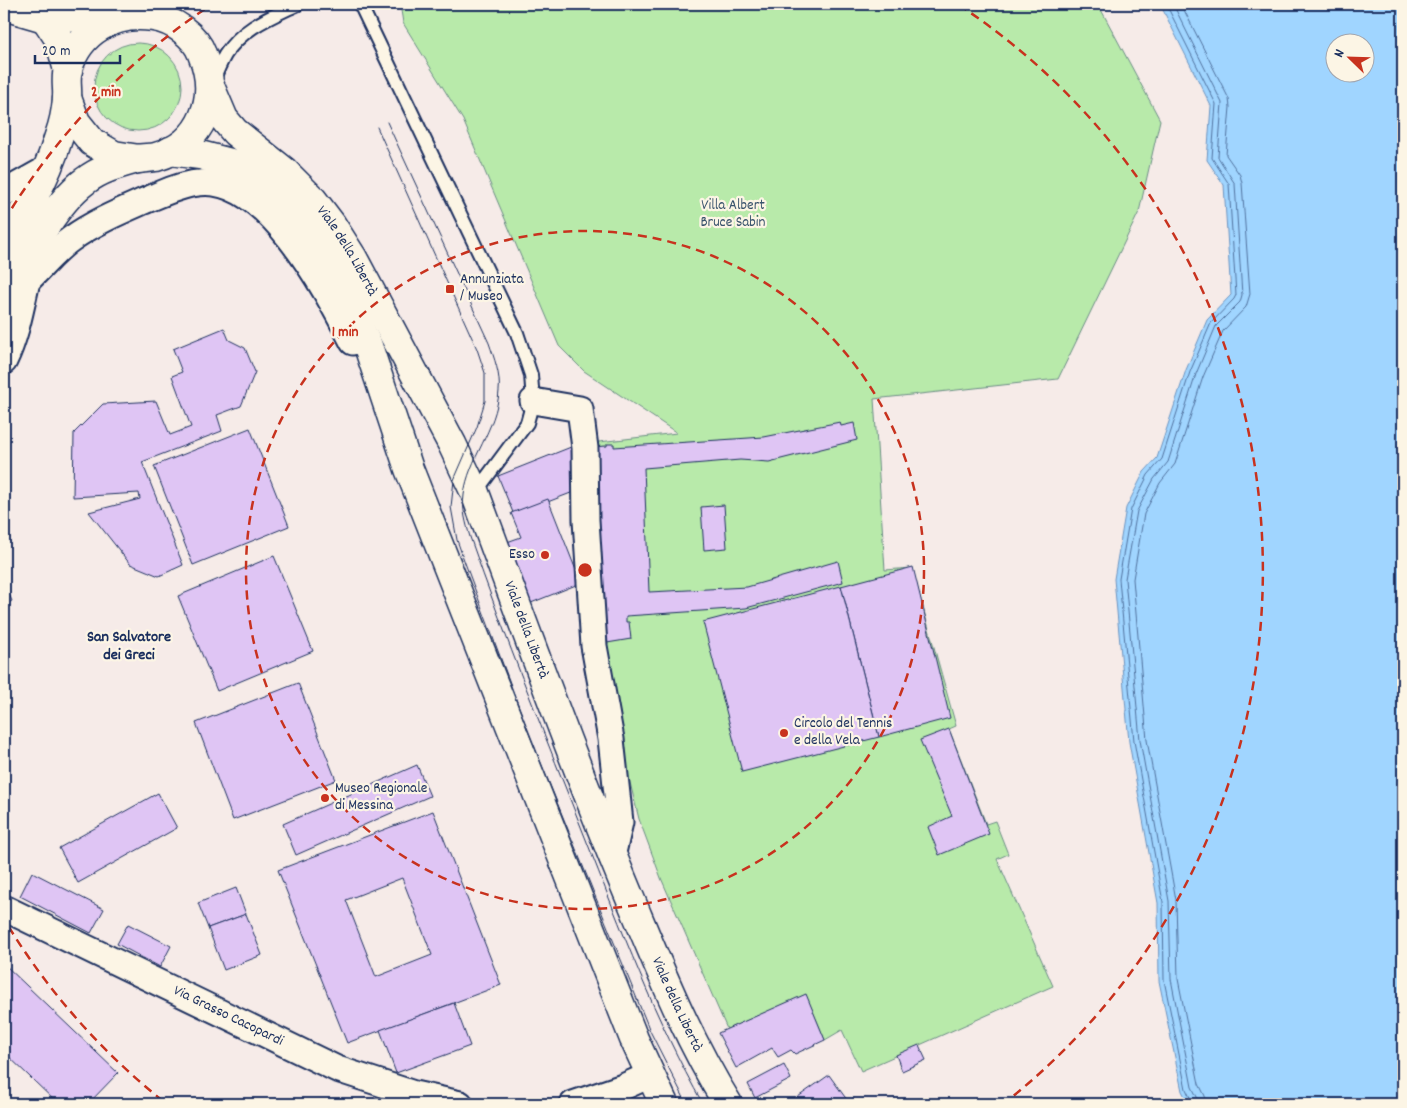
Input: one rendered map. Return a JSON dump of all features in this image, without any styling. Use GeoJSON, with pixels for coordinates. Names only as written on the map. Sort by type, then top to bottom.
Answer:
{"type":"FeatureCollection","features":[{"type":"Feature","properties":{"kind":"main road"},"geometry":{"type":"LineString","coordinates":[[4,6],[44,18],[101,13],[158,17],[175,24],[189,36],[201,51],[208,68],[210,86],[208,106],[200,125],[187,140],[170,151],[155,157],[139,159],[101,170],[72,192],[57,209],[15,283]]}},
{"type":"Feature","properties":{"kind":"main road"},"geometry":{"type":"LineString","coordinates":[[68,70],[82,42],[106,22],[101,13]]}},
{"type":"Feature","properties":{"kind":"main road"},"geometry":{"type":"LineString","coordinates":[[4,239],[34,194],[45,170],[60,135],[67,98],[68,70],[59,38],[44,18]]}},
{"type":"Feature","properties":{"kind":"main road","name":"Viale della Libertà"},"geometry":{"type":"LineString","coordinates":[[210,86],[224,119],[242,138],[284,171],[313,200],[332,225],[353,258],[443,426],[475,493],[612,857],[680,1016],[728,1104]]}},
{"type":"Feature","properties":{"kind":"main road"},"geometry":{"type":"LineString","coordinates":[[67,98],[76,122],[92,142],[114,155],[139,159]]}},
{"type":"Feature","properties":{"kind":"main road","name":"Viale della Libertà"},"geometry":{"type":"LineString","coordinates":[[170,151],[200,154],[231,163],[271,191],[298,218],[317,244],[335,275],[368,346],[420,496],[634,1039],[664,1104]]}},
{"type":"Feature","properties":{"kind":"street"},"geometry":{"type":"LineString","coordinates":[[4,194],[45,170]]}},
{"type":"Feature","properties":{"kind":"street"},"geometry":{"type":"LineString","coordinates":[[4,300],[15,283],[70,239],[119,212],[176,188],[199,182],[214,183],[233,188],[246,194],[258,205],[285,232],[304,258],[329,296],[387,403]]}},
{"type":"Feature","properties":{"kind":"street"},"geometry":{"type":"LineString","coordinates":[[4,361],[18,322],[15,283]]}},
{"type":"Feature","properties":{"kind":"street"},"geometry":{"type":"LineString","coordinates":[[533,401],[580,409],[584,448],[586,520],[594,646],[611,739],[620,822],[612,857]]}},
{"type":"Feature","properties":{"kind":"street","name":"Via Grasso Cacopardi"},"geometry":{"type":"LineString","coordinates":[[4,908],[337,1069],[414,1094],[460,1104]]}},
{"type":"Feature","properties":{"kind":"street"},"geometry":{"type":"LineString","coordinates":[[573,1104],[623,1087],[650,1075]]}},
{"type":"Feature","properties":{"kind":"lane"},"geometry":{"type":"LineString","coordinates":[[210,86],[225,55],[236,41],[250,28],[298,4]]}},
{"type":"Feature","properties":{"kind":"lane"},"geometry":{"type":"LineString","coordinates":[[360,4],[517,333],[531,375],[533,401],[527,423],[475,493]]}},
{"type":"Feature","properties":{"kind":"green space","name":"Villa Albert Bruce Sabin"},"geometry":{"type":"Polygon","coordinates":[[[400,4],[1098,4],[1160,120],[1139,212],[1058,379],[874,399],[885,570],[912,568],[956,726],[949,729],[986,824],[995,821],[1008,854],[997,859],[1053,986],[861,1071],[842,1030],[825,1040],[806,995],[727,1029],[661,878],[639,819],[619,738],[601,644],[590,443],[677,433],[584,371],[559,346],[463,120],[403,23],[400,4]]]}},
{"type":"Feature","properties":{"kind":"green space"},"geometry":{"type":"Polygon","coordinates":[[[138,43],[155,46],[163,50],[175,62],[179,70],[182,87],[179,104],[175,112],[163,124],[155,128],[138,131],[121,128],[113,124],[101,112],[97,104],[94,87],[97,70],[101,62],[113,50],[121,46],[138,43]]]}},
{"type":"Feature","properties":{"kind":"water"},"geometry":{"type":"Polygon","coordinates":[[[1160,4],[1403,4],[1403,1104],[1189,1104],[1182,1091],[1159,981],[1158,903],[1129,742],[1114,579],[1126,508],[1144,472],[1157,458],[1186,370],[1207,320],[1231,295],[1224,185],[1207,160],[1211,106],[1160,4]]]}},
{"type":"Feature","properties":{"kind":"building"},"geometry":{"type":"Polygon","coordinates":[[[224,328],[229,340],[245,348],[255,372],[241,406],[217,415],[222,431],[142,462],[183,565],[159,576],[130,564],[89,512],[140,499],[139,493],[73,497],[74,433],[103,404],[156,401],[170,435],[191,427],[172,376],[182,372],[173,349],[224,328]]]}},
{"type":"Feature","properties":{"kind":"building"},"geometry":{"type":"Polygon","coordinates":[[[840,422],[841,426],[854,423],[857,440],[769,462],[740,460],[644,468],[649,592],[747,587],[838,561],[843,582],[746,608],[626,616],[626,622],[629,622],[631,639],[601,644],[589,447],[607,446],[607,444],[614,444],[614,447],[764,437],[840,422]]]}},
{"type":"Feature","properties":{"kind":"building"},"geometry":{"type":"Polygon","coordinates":[[[250,428],[289,526],[193,565],[154,466],[250,428]]]}},
{"type":"Feature","properties":{"kind":"building"},"geometry":{"type":"Polygon","coordinates":[[[571,447],[575,457],[576,491],[514,515],[498,476],[571,447]]]}},
{"type":"Feature","properties":{"kind":"building"},"geometry":{"type":"Polygon","coordinates":[[[548,499],[581,583],[531,603],[507,542],[521,537],[511,513],[548,499]]]}},
{"type":"Feature","properties":{"kind":"building"},"geometry":{"type":"Polygon","coordinates":[[[724,505],[727,548],[704,550],[701,507],[724,505]]]}},
{"type":"Feature","properties":{"kind":"building"},"geometry":{"type":"Polygon","coordinates":[[[274,556],[313,651],[217,691],[178,596],[274,556]]]}},
{"type":"Feature","properties":{"kind":"building"},"geometry":{"type":"Polygon","coordinates":[[[913,567],[950,718],[879,737],[841,586],[913,567]]]}},
{"type":"Feature","properties":{"kind":"building"},"geometry":{"type":"Polygon","coordinates":[[[4,583],[12,601],[4,605],[4,583]]]}},
{"type":"Feature","properties":{"kind":"building"},"geometry":{"type":"Polygon","coordinates":[[[841,586],[879,737],[742,772],[703,622],[841,586]]]}},
{"type":"Feature","properties":{"kind":"building"},"geometry":{"type":"Polygon","coordinates":[[[298,683],[336,780],[233,820],[196,723],[298,683]]]}},
{"type":"Feature","properties":{"kind":"building"},"geometry":{"type":"Polygon","coordinates":[[[949,729],[989,834],[939,855],[928,827],[952,816],[920,740],[949,729]]]}},
{"type":"Feature","properties":{"kind":"building"},"geometry":{"type":"Polygon","coordinates":[[[417,765],[430,796],[296,855],[283,824],[417,765]]]}},
{"type":"Feature","properties":{"kind":"building"},"geometry":{"type":"Polygon","coordinates":[[[158,793],[177,828],[78,883],[59,848],[158,793]]]}},
{"type":"Feature","properties":{"kind":"building"},"geometry":{"type":"Polygon","coordinates":[[[433,811],[501,985],[347,1043],[278,870],[433,811]],[[402,878],[346,900],[376,977],[432,955],[402,878]]]}},
{"type":"Feature","properties":{"kind":"building"},"geometry":{"type":"Polygon","coordinates":[[[32,872],[104,909],[91,933],[20,896],[32,872]]]}},
{"type":"Feature","properties":{"kind":"building"},"geometry":{"type":"Polygon","coordinates":[[[236,888],[246,914],[208,928],[198,903],[236,888]]]}},
{"type":"Feature","properties":{"kind":"building"},"geometry":{"type":"Polygon","coordinates":[[[246,914],[262,955],[224,970],[208,928],[246,914]]]}},
{"type":"Feature","properties":{"kind":"building"},"geometry":{"type":"Polygon","coordinates":[[[128,924],[171,946],[160,967],[117,944],[128,924]]]}},
{"type":"Feature","properties":{"kind":"building"},"geometry":{"type":"Polygon","coordinates":[[[4,964],[118,1073],[88,1104],[58,1104],[4,1052],[4,964]]]}},
{"type":"Feature","properties":{"kind":"building"},"geometry":{"type":"Polygon","coordinates":[[[806,994],[825,1040],[795,1054],[791,1050],[778,1057],[772,1048],[736,1068],[718,1033],[806,994]]]}},
{"type":"Feature","properties":{"kind":"building"},"geometry":{"type":"Polygon","coordinates":[[[454,1003],[470,1046],[396,1073],[380,1030],[454,1003]]]}},
{"type":"Feature","properties":{"kind":"building"},"geometry":{"type":"Polygon","coordinates":[[[919,1045],[926,1060],[902,1071],[896,1055],[919,1045]]]}},
{"type":"Feature","properties":{"kind":"building"},"geometry":{"type":"Polygon","coordinates":[[[784,1065],[791,1079],[755,1098],[748,1084],[784,1065]]]}},
{"type":"Feature","properties":{"kind":"building"},"geometry":{"type":"Polygon","coordinates":[[[829,1075],[850,1104],[788,1104],[829,1075]]]}},
{"type":"Feature","properties":{"kind":"tram line"},"geometry":{"type":"LineString","coordinates":[[387,122],[489,343],[498,373],[497,405],[471,469],[464,495],[464,511],[470,537],[511,650],[626,939],[669,1040],[703,1104]]}},
{"type":"Feature","properties":{"kind":"tram line"},"geometry":{"type":"LineString","coordinates":[[377,127],[477,349],[485,373],[485,401],[477,427],[454,480],[451,507],[457,540],[528,731],[650,1031],[687,1104]]}},
{"type":"Feature","properties":{"kind":"place","name":"Annunziata / Museo"},"geometry":{"type":"Point","coordinates":[450,289]}},
{"type":"Feature","properties":{"kind":"place","name":"Esso"},"geometry":{"type":"Point","coordinates":[545,555]}},
{"type":"Feature","properties":{"kind":"place","name":"Circolo del Tennis e della Vela"},"geometry":{"type":"Point","coordinates":[784,733]}},
{"type":"Feature","properties":{"kind":"place","name":"Museo Regionale di Messina"},"geometry":{"type":"Point","coordinates":[325,798]}},
{"type":"Feature","properties":{"kind":"district","name":"San Salvatore dei Greci"},"geometry":{"type":"Point","coordinates":[129,646]}}]}
